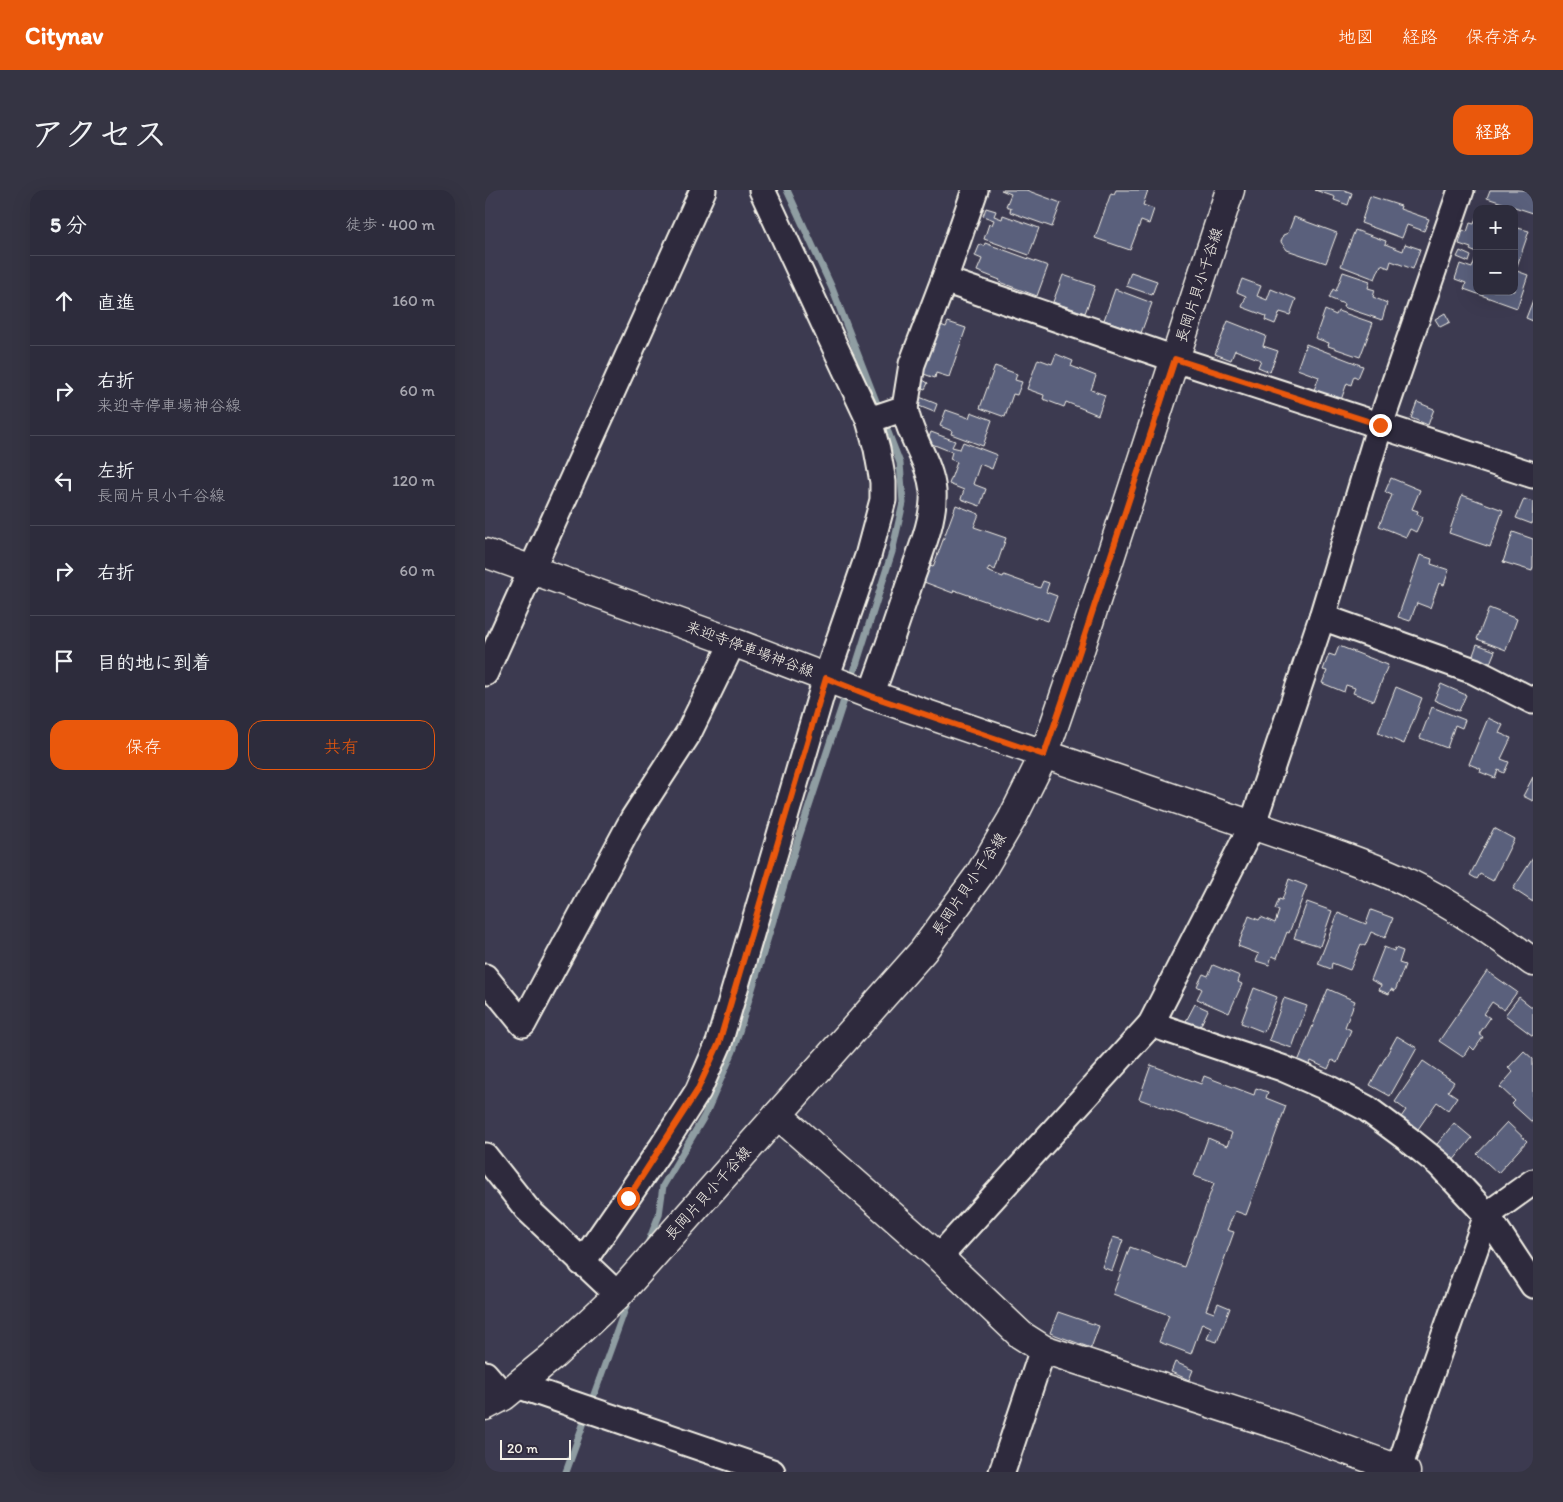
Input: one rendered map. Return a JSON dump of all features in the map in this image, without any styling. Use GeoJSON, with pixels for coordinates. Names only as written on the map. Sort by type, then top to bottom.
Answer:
{"type":"FeatureCollection","features":[{"type":"Feature","properties":{"kind":"main road","name":"長岡片貝小千谷線"},"geometry":{"type":"LineString","coordinates":[[502,1396],[553,1356],[618,1295],[923,951],[979,875],[1012,819],[1044,755],[1230,190]]}},
{"type":"Feature","properties":{"kind":"main road","name":"来迎寺停車場神谷線"},"geometry":{"type":"LineString","coordinates":[[485,553],[733,642],[871,696],[1331,852],[1410,883],[1455,908],[1494,933],[1533,962]]}},
{"type":"Feature","properties":{"kind":"main road"},"geometry":{"type":"LineString","coordinates":[[778,1115],[939,1257],[1021,1335],[1043,1349],[1287,1428],[1401,1471]]}},
{"type":"Feature","properties":{"kind":"street"},"geometry":{"type":"LineString","coordinates":[[485,673],[703,190]]}},
{"type":"Feature","properties":{"kind":"street"},"geometry":{"type":"LineString","coordinates":[[582,1263],[657,1154],[697,1091],[719,1043],[826,678],[868,556],[883,500],[883,482],[869,420],[762,190]]}},
{"type":"Feature","properties":{"kind":"street"},"geometry":{"type":"LineString","coordinates":[[871,696],[932,514],[933,493],[931,476],[907,420],[905,408],[912,364],[975,190]]}},
{"type":"Feature","properties":{"kind":"street"},"geometry":{"type":"LineString","coordinates":[[939,1257],[1151,1024],[1252,826],[1322,616],[1380,425],[1461,190]]}},
{"type":"Feature","properties":{"kind":"street"},"geometry":{"type":"LineString","coordinates":[[944,280],[1175,359],[1533,475]]}},
{"type":"Feature","properties":{"kind":"street"},"geometry":{"type":"LineString","coordinates":[[869,420],[905,408]]}},
{"type":"Feature","properties":{"kind":"street"},"geometry":{"type":"LineString","coordinates":[[1322,616],[1474,671],[1533,701]]}},
{"type":"Feature","properties":{"kind":"street"},"geometry":{"type":"LineString","coordinates":[[485,977],[523,1024],[633,819],[688,734],[733,642]]}},
{"type":"Feature","properties":{"kind":"street"},"geometry":{"type":"LineString","coordinates":[[1151,1024],[1282,1068],[1366,1108],[1408,1138],[1439,1164],[1487,1214],[1533,1286]]}},
{"type":"Feature","properties":{"kind":"street"},"geometry":{"type":"LineString","coordinates":[[485,1156],[527,1209],[618,1295]]}},
{"type":"Feature","properties":{"kind":"street"},"geometry":{"type":"LineString","coordinates":[[1401,1471],[1420,1405],[1487,1214],[1533,1182]]}},
{"type":"Feature","properties":{"kind":"street"},"geometry":{"type":"LineString","coordinates":[[1002,1472],[1043,1349]]}},
{"type":"Feature","properties":{"kind":"street"},"geometry":{"type":"LineString","coordinates":[[485,1374],[502,1396],[772,1472]]}},
{"type":"Feature","properties":{"kind":"building"},"geometry":{"type":"Polygon","coordinates":[[[1001,190],[1026,190],[1061,203],[1052,227],[1010,212],[1011,208],[1006,206],[1011,194],[1001,190]]]}},
{"type":"Feature","properties":{"kind":"building"},"geometry":{"type":"Polygon","coordinates":[[[1116,190],[1148,190],[1143,205],[1154,209],[1149,224],[1141,221],[1130,250],[1095,238],[1111,193],[1114,194],[1116,190]]]}},
{"type":"Feature","properties":{"kind":"building"},"geometry":{"type":"Polygon","coordinates":[[[1315,190],[1344,190],[1352,193],[1348,205],[1334,200],[1335,197],[1315,190]]]}},
{"type":"Feature","properties":{"kind":"building"},"geometry":{"type":"Polygon","coordinates":[[[1490,190],[1533,190],[1533,213],[1518,208],[1518,205],[1508,205],[1487,198],[1490,190]]]}},
{"type":"Feature","properties":{"kind":"building"},"geometry":{"type":"Polygon","coordinates":[[[1370,196],[1401,206],[1400,209],[1429,219],[1424,231],[1407,225],[1402,238],[1361,223],[1370,196]]]}},
{"type":"Feature","properties":{"kind":"building"},"geometry":{"type":"Polygon","coordinates":[[[986,208],[996,211],[994,216],[1002,219],[1003,215],[1039,228],[1029,255],[984,239],[989,224],[992,225],[994,220],[983,216],[986,208]]]}},
{"type":"Feature","properties":{"kind":"building"},"geometry":{"type":"Polygon","coordinates":[[[1294,217],[1337,233],[1326,263],[1287,250],[1281,242],[1283,235],[1288,233],[1294,217]]]}},
{"type":"Feature","properties":{"kind":"building"},"geometry":{"type":"Polygon","coordinates":[[[1470,223],[1473,224],[1473,251],[1470,250],[1471,248],[1459,244],[1463,230],[1467,232],[1470,223]]]}},
{"type":"Feature","properties":{"kind":"building"},"geometry":{"type":"Polygon","coordinates":[[[1518,228],[1529,231],[1518,263],[1518,228]]]}},
{"type":"Feature","properties":{"kind":"building"},"geometry":{"type":"Polygon","coordinates":[[[1355,230],[1386,241],[1385,244],[1403,251],[1405,244],[1420,249],[1413,269],[1391,261],[1389,268],[1381,265],[1375,279],[1341,266],[1355,230]]]}},
{"type":"Feature","properties":{"kind":"building"},"geometry":{"type":"Polygon","coordinates":[[[985,243],[1048,266],[1037,296],[999,282],[1000,280],[977,271],[982,259],[975,256],[980,244],[984,246],[985,243]]]}},
{"type":"Feature","properties":{"kind":"building"},"geometry":{"type":"Polygon","coordinates":[[[1460,251],[1471,256],[1469,262],[1457,257],[1460,251]]]}},
{"type":"Feature","properties":{"kind":"building"},"geometry":{"type":"Polygon","coordinates":[[[1460,264],[1472,268],[1473,265],[1473,292],[1464,289],[1466,283],[1455,279],[1460,264]]]}},
{"type":"Feature","properties":{"kind":"building"},"geometry":{"type":"Polygon","coordinates":[[[1518,271],[1528,275],[1517,308],[1481,295],[1518,295],[1518,271]]]}},
{"type":"Feature","properties":{"kind":"building"},"geometry":{"type":"Polygon","coordinates":[[[1131,272],[1157,281],[1152,295],[1126,286],[1131,272]]]}},
{"type":"Feature","properties":{"kind":"building"},"geometry":{"type":"Polygon","coordinates":[[[1343,272],[1370,281],[1368,288],[1375,290],[1373,297],[1387,303],[1382,320],[1343,307],[1344,304],[1329,298],[1333,289],[1336,291],[1343,272]]]}},
{"type":"Feature","properties":{"kind":"building"},"geometry":{"type":"Polygon","coordinates":[[[1063,275],[1095,286],[1085,313],[1053,302],[1063,275]]]}},
{"type":"Feature","properties":{"kind":"building"},"geometry":{"type":"Polygon","coordinates":[[[1242,279],[1261,286],[1257,296],[1267,300],[1271,289],[1296,299],[1290,315],[1280,312],[1275,324],[1265,320],[1266,316],[1242,307],[1246,296],[1237,292],[1242,279]]]}},
{"type":"Feature","properties":{"kind":"building"},"geometry":{"type":"Polygon","coordinates":[[[1115,289],[1152,303],[1141,333],[1104,320],[1115,289]]]}},
{"type":"Feature","properties":{"kind":"building"},"geometry":{"type":"Polygon","coordinates":[[[1533,300],[1533,321],[1526,318],[1533,300]]]}},
{"type":"Feature","properties":{"kind":"building"},"geometry":{"type":"Polygon","coordinates":[[[1325,310],[1336,315],[1338,311],[1373,323],[1360,357],[1328,346],[1329,343],[1315,338],[1325,310]]]}},
{"type":"Feature","properties":{"kind":"building"},"geometry":{"type":"Polygon","coordinates":[[[1445,313],[1450,322],[1440,327],[1435,319],[1445,313]]]}},
{"type":"Feature","properties":{"kind":"building"},"geometry":{"type":"Polygon","coordinates":[[[1228,321],[1266,336],[1263,346],[1278,351],[1270,372],[1258,367],[1261,360],[1235,350],[1231,360],[1215,354],[1228,321]]]}},
{"type":"Feature","properties":{"kind":"building"},"geometry":{"type":"Polygon","coordinates":[[[948,322],[966,328],[949,377],[936,373],[935,378],[921,373],[938,324],[946,327],[948,322]]]}},
{"type":"Feature","properties":{"kind":"building"},"geometry":{"type":"Polygon","coordinates":[[[1306,344],[1363,366],[1358,378],[1354,376],[1351,385],[1347,383],[1341,400],[1314,390],[1319,377],[1297,369],[1306,344]]]}},
{"type":"Feature","properties":{"kind":"building"},"geometry":{"type":"Polygon","coordinates":[[[1056,354],[1073,361],[1071,366],[1096,376],[1091,390],[1105,395],[1098,415],[1066,402],[1064,407],[1043,399],[1044,395],[1027,389],[1038,359],[1052,364],[1056,354]]]}},
{"type":"Feature","properties":{"kind":"building"},"geometry":{"type":"Polygon","coordinates":[[[995,366],[1017,374],[1015,380],[1022,382],[1017,395],[1013,394],[1005,417],[980,408],[995,366]]]}},
{"type":"Feature","properties":{"kind":"building"},"geometry":{"type":"Polygon","coordinates":[[[923,380],[928,383],[925,389],[920,387],[923,380]]]}},
{"type":"Feature","properties":{"kind":"building"},"geometry":{"type":"Polygon","coordinates":[[[917,396],[937,404],[934,412],[914,404],[917,396]]]}},
{"type":"Feature","properties":{"kind":"building"},"geometry":{"type":"Polygon","coordinates":[[[1417,402],[1434,409],[1428,425],[1411,418],[1417,402]]]}},
{"type":"Feature","properties":{"kind":"building"},"geometry":{"type":"Polygon","coordinates":[[[946,410],[969,418],[971,412],[992,420],[983,446],[951,434],[952,431],[940,426],[946,410]]]}},
{"type":"Feature","properties":{"kind":"building"},"geometry":{"type":"Polygon","coordinates":[[[931,432],[955,441],[952,447],[960,449],[963,442],[997,455],[992,469],[980,464],[973,484],[986,489],[980,506],[961,499],[964,490],[949,484],[957,462],[950,459],[952,452],[927,442],[931,432]]]}},
{"type":"Feature","properties":{"kind":"building"},"geometry":{"type":"Polygon","coordinates":[[[1391,478],[1420,490],[1412,509],[1418,511],[1417,514],[1423,517],[1416,532],[1410,529],[1406,537],[1379,526],[1392,495],[1385,492],[1391,478]]]}},
{"type":"Feature","properties":{"kind":"building"},"geometry":{"type":"Polygon","coordinates":[[[1462,495],[1503,510],[1490,547],[1449,533],[1462,495]]]}},
{"type":"Feature","properties":{"kind":"building"},"geometry":{"type":"Polygon","coordinates":[[[1524,499],[1533,502],[1532,524],[1516,518],[1524,499]]]}},
{"type":"Feature","properties":{"kind":"building"},"geometry":{"type":"Polygon","coordinates":[[[956,505],[979,514],[974,527],[1006,538],[995,570],[989,567],[987,571],[1040,588],[1043,581],[1049,583],[1046,592],[1057,596],[1048,621],[1036,617],[1036,619],[954,590],[953,593],[924,582],[930,566],[933,567],[956,505]]]}},
{"type":"Feature","properties":{"kind":"building"},"geometry":{"type":"Polygon","coordinates":[[[1513,532],[1533,539],[1532,571],[1503,562],[1513,532]]]}},
{"type":"Feature","properties":{"kind":"building"},"geometry":{"type":"Polygon","coordinates":[[[1420,555],[1432,559],[1431,564],[1449,570],[1444,585],[1439,583],[1430,608],[1417,603],[1410,621],[1398,617],[1420,555]]]}},
{"type":"Feature","properties":{"kind":"building"},"geometry":{"type":"Polygon","coordinates":[[[1489,608],[1517,619],[1506,650],[1477,639],[1489,608]]]}},
{"type":"Feature","properties":{"kind":"building"},"geometry":{"type":"Polygon","coordinates":[[[1477,644],[1495,651],[1488,668],[1471,661],[1477,644]]]}},
{"type":"Feature","properties":{"kind":"building"},"geometry":{"type":"Polygon","coordinates":[[[1339,646],[1388,665],[1374,701],[1353,693],[1355,688],[1346,685],[1344,692],[1322,683],[1327,671],[1323,670],[1329,654],[1335,656],[1339,646]]]}},
{"type":"Feature","properties":{"kind":"building"},"geometry":{"type":"Polygon","coordinates":[[[1441,684],[1466,695],[1459,711],[1434,700],[1441,684]]]}},
{"type":"Feature","properties":{"kind":"building"},"geometry":{"type":"Polygon","coordinates":[[[1396,687],[1422,698],[1404,744],[1378,733],[1396,687]]]}},
{"type":"Feature","properties":{"kind":"building"},"geometry":{"type":"Polygon","coordinates":[[[1432,707],[1465,720],[1462,728],[1455,725],[1447,748],[1420,738],[1432,707]]]}},
{"type":"Feature","properties":{"kind":"building"},"geometry":{"type":"Polygon","coordinates":[[[1488,718],[1503,725],[1499,733],[1511,738],[1501,759],[1509,762],[1504,773],[1498,770],[1495,778],[1480,772],[1481,769],[1469,764],[1488,718]]]}},
{"type":"Feature","properties":{"kind":"building"},"geometry":{"type":"Polygon","coordinates":[[[1533,777],[1533,801],[1523,796],[1533,777]]]}},
{"type":"Feature","properties":{"kind":"building"},"geometry":{"type":"Polygon","coordinates":[[[1494,828],[1514,839],[1493,881],[1480,874],[1477,879],[1470,875],[1494,828]]]}},
{"type":"Feature","properties":{"kind":"building"},"geometry":{"type":"Polygon","coordinates":[[[1533,858],[1533,902],[1513,889],[1533,858]]]}},
{"type":"Feature","properties":{"kind":"building"},"geometry":{"type":"Polygon","coordinates":[[[1289,879],[1307,886],[1289,933],[1287,932],[1277,958],[1272,956],[1269,965],[1256,961],[1259,954],[1238,946],[1249,916],[1259,920],[1261,917],[1275,923],[1279,911],[1275,909],[1279,899],[1282,900],[1289,879]]]}},
{"type":"Feature","properties":{"kind":"building"},"geometry":{"type":"Polygon","coordinates":[[[1307,902],[1332,911],[1320,946],[1294,938],[1307,902]]]}},
{"type":"Feature","properties":{"kind":"building"},"geometry":{"type":"Polygon","coordinates":[[[1371,910],[1393,918],[1385,938],[1371,932],[1365,946],[1361,944],[1350,970],[1332,963],[1331,969],[1318,964],[1338,913],[1366,924],[1371,910]]]}},
{"type":"Feature","properties":{"kind":"building"},"geometry":{"type":"Polygon","coordinates":[[[1384,947],[1394,951],[1395,948],[1403,951],[1399,963],[1405,965],[1395,991],[1391,989],[1389,994],[1379,990],[1381,985],[1371,980],[1384,947]]]}},
{"type":"Feature","properties":{"kind":"building"},"geometry":{"type":"Polygon","coordinates":[[[1213,965],[1240,976],[1238,982],[1242,984],[1229,1013],[1197,999],[1202,989],[1197,986],[1203,974],[1208,976],[1213,965]]]}},
{"type":"Feature","properties":{"kind":"building"},"geometry":{"type":"Polygon","coordinates":[[[1487,971],[1517,992],[1504,1010],[1492,1002],[1484,1014],[1490,1018],[1479,1034],[1483,1037],[1474,1050],[1470,1046],[1463,1057],[1439,1041],[1487,971]]]}},
{"type":"Feature","properties":{"kind":"building"},"geometry":{"type":"Polygon","coordinates":[[[1254,988],[1277,997],[1264,1032],[1241,1023],[1254,988]]]}},
{"type":"Feature","properties":{"kind":"building"},"geometry":{"type":"Polygon","coordinates":[[[1328,989],[1355,1001],[1345,1027],[1351,1030],[1337,1063],[1332,1060],[1328,1069],[1311,1061],[1308,1068],[1297,1064],[1328,989]]]}},
{"type":"Feature","properties":{"kind":"building"},"geometry":{"type":"Polygon","coordinates":[[[1519,997],[1533,1008],[1533,1036],[1505,1015],[1519,997]]]}},
{"type":"Feature","properties":{"kind":"building"},"geometry":{"type":"Polygon","coordinates":[[[1284,998],[1307,1006],[1292,1048],[1269,1040],[1284,998]]]}},
{"type":"Feature","properties":{"kind":"building"},"geometry":{"type":"Polygon","coordinates":[[[1195,1004],[1208,1010],[1199,1029],[1185,1023],[1195,1004]]]}},
{"type":"Feature","properties":{"kind":"building"},"geometry":{"type":"Polygon","coordinates":[[[1397,1036],[1417,1048],[1390,1096],[1370,1085],[1397,1036]]]}},
{"type":"Feature","properties":{"kind":"building"},"geometry":{"type":"Polygon","coordinates":[[[1524,1051],[1533,1059],[1533,1123],[1512,1104],[1515,1101],[1500,1087],[1513,1072],[1508,1068],[1524,1051]]]}},
{"type":"Feature","properties":{"kind":"building"},"geometry":{"type":"Polygon","coordinates":[[[1423,1061],[1454,1082],[1448,1091],[1457,1097],[1448,1110],[1437,1102],[1416,1132],[1399,1120],[1406,1110],[1395,1102],[1423,1061]]]}},
{"type":"Feature","properties":{"kind":"building"},"geometry":{"type":"Polygon","coordinates":[[[1151,1065],[1201,1084],[1204,1076],[1254,1095],[1256,1088],[1268,1092],[1266,1098],[1286,1106],[1246,1215],[1235,1211],[1227,1230],[1234,1232],[1206,1310],[1214,1313],[1218,1303],[1230,1308],[1217,1342],[1207,1339],[1211,1327],[1202,1323],[1191,1354],[1159,1342],[1169,1315],[1113,1294],[1130,1247],[1184,1267],[1214,1183],[1194,1176],[1208,1138],[1227,1146],[1232,1133],[1139,1099],[1151,1065]]]}},
{"type":"Feature","properties":{"kind":"building"},"geometry":{"type":"Polygon","coordinates":[[[1507,1122],[1527,1141],[1498,1173],[1477,1154],[1507,1122]]]}},
{"type":"Feature","properties":{"kind":"building"},"geometry":{"type":"Polygon","coordinates":[[[1454,1123],[1472,1138],[1452,1162],[1434,1148],[1454,1123]]]}},
{"type":"Feature","properties":{"kind":"building"},"geometry":{"type":"Polygon","coordinates":[[[1113,1237],[1123,1240],[1112,1271],[1102,1267],[1113,1237]]]}},
{"type":"Feature","properties":{"kind":"building"},"geometry":{"type":"Polygon","coordinates":[[[1058,1312],[1099,1326],[1091,1348],[1050,1333],[1058,1312]]]}},
{"type":"Feature","properties":{"kind":"building"},"geometry":{"type":"Polygon","coordinates":[[[1175,1362],[1193,1370],[1189,1380],[1171,1372],[1175,1362]]]}},
{"type":"Feature","properties":{"kind":"waterway"},"geometry":{"type":"LineString","coordinates":[[787,190],[832,288],[900,463],[903,503],[892,552],[851,681]]}},
{"type":"Feature","properties":{"kind":"waterway"},"geometry":{"type":"LineString","coordinates":[[647,1246],[659,1215],[663,1186],[705,1115],[733,1051],[796,846],[847,691]]}},
{"type":"Feature","properties":{"kind":"waterway"},"geometry":{"type":"LineString","coordinates":[[566,1472],[629,1298]]}},
{"type":"Feature","properties":{"kind":"route"},"geometry":{"type":"LineString","coordinates":[[628,1198],[697,1091],[719,1043],[826,678],[871,696],[1044,755],[1175,359],[1380,425]]}}]}
